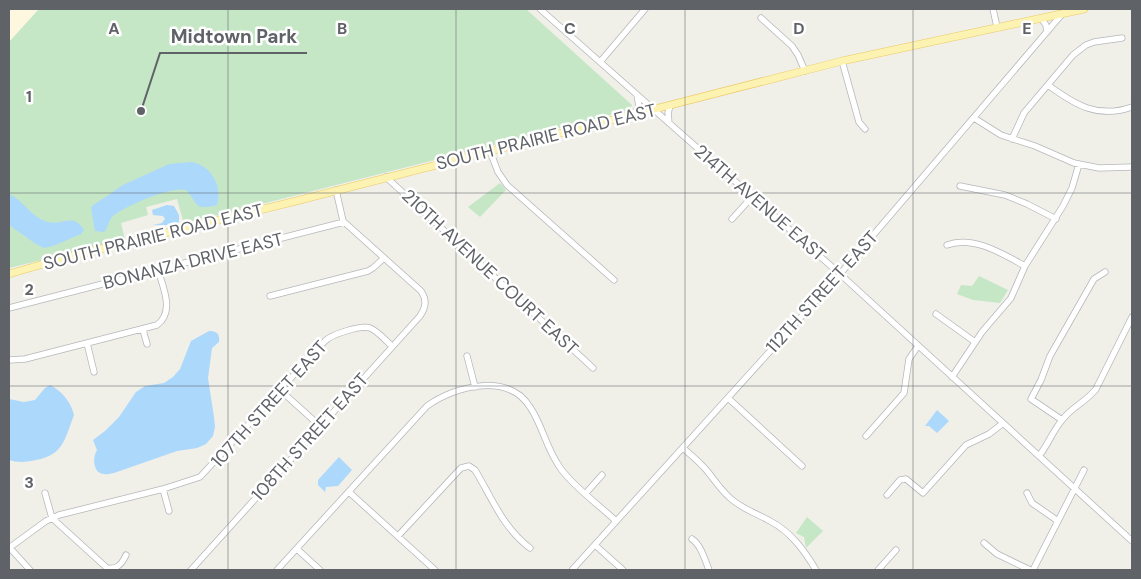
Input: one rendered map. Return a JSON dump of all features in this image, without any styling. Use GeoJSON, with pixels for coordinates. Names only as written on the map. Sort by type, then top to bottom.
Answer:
{"type":"FeatureCollection","features":[{"type":"Feature","properties":{"kind":"main road","name":"SOUTH PRAIRIE ROAD EAST"},"geometry":{"type":"LineString","coordinates":[[9,274],[78,254],[670,106],[842,61],[1041,18],[1065,11],[1084,9]]}},
{"type":"Feature","properties":{"kind":"street","name":"214TH AVENUE EAST"},"geometry":{"type":"LineString","coordinates":[[540,9],[840,274],[1132,541]]}},
{"type":"Feature","properties":{"kind":"street"},"geometry":{"type":"LineString","coordinates":[[600,62],[645,9]]}},
{"type":"Feature","properties":{"kind":"street"},"geometry":{"type":"LineString","coordinates":[[993,9],[997,27]]}},
{"type":"Feature","properties":{"kind":"street","name":"112TH STREET EAST"},"geometry":{"type":"LineString","coordinates":[[572,570],[840,274],[1065,11]]}},
{"type":"Feature","properties":{"kind":"street"},"geometry":{"type":"LineString","coordinates":[[761,18],[796,50],[805,71]]}},
{"type":"Feature","properties":{"kind":"street"},"geometry":{"type":"LineString","coordinates":[[1041,18],[1046,25],[1047,32]]}},
{"type":"Feature","properties":{"kind":"street"},"geometry":{"type":"LineString","coordinates":[[1012,139],[1024,113],[1078,50],[1094,42],[1122,38]]}},
{"type":"Feature","properties":{"kind":"street"},"geometry":{"type":"LineString","coordinates":[[842,61],[859,122],[864,129]]}},
{"type":"Feature","properties":{"kind":"street"},"geometry":{"type":"LineString","coordinates":[[1048,85],[1075,103],[1100,112],[1118,111],[1132,106]]}},
{"type":"Feature","properties":{"kind":"street"},"geometry":{"type":"LineString","coordinates":[[634,115],[638,106],[637,95]]}},
{"type":"Feature","properties":{"kind":"street"},"geometry":{"type":"LineString","coordinates":[[669,122],[668,113],[670,106]]}},
{"type":"Feature","properties":{"kind":"street"},"geometry":{"type":"LineString","coordinates":[[974,118],[995,132],[1079,164],[1105,168],[1132,167]]}},
{"type":"Feature","properties":{"kind":"street"},"geometry":{"type":"LineString","coordinates":[[490,151],[498,172],[512,190],[614,280]]}},
{"type":"Feature","properties":{"kind":"street"},"geometry":{"type":"LineString","coordinates":[[952,377],[975,342],[1006,305],[1015,290],[1025,266],[1056,219],[1072,188],[1079,164]]}},
{"type":"Feature","properties":{"kind":"street","name":"210TH AVENUE COURT EAST"},"geometry":{"type":"LineString","coordinates":[[386,177],[593,368]]}},
{"type":"Feature","properties":{"kind":"street"},"geometry":{"type":"LineString","coordinates":[[960,186],[1005,195],[1056,219]]}},
{"type":"Feature","properties":{"kind":"street"},"geometry":{"type":"LineString","coordinates":[[270,296],[368,271],[384,258],[344,222],[336,190]]}},
{"type":"Feature","properties":{"kind":"street"},"geometry":{"type":"LineString","coordinates":[[732,219],[752,197]]}},
{"type":"Feature","properties":{"kind":"street","name":"BONANZA DRIVE EAST"},"geometry":{"type":"LineString","coordinates":[[9,308],[344,222]]}},
{"type":"Feature","properties":{"kind":"street"},"geometry":{"type":"LineString","coordinates":[[948,245],[956,242],[979,245],[996,251],[1025,266]]}},
{"type":"Feature","properties":{"kind":"street","name":"108TH STREET EAST"},"geometry":{"type":"LineString","coordinates":[[191,570],[420,316],[425,302],[421,291],[384,258]]}},
{"type":"Feature","properties":{"kind":"street"},"geometry":{"type":"LineString","coordinates":[[9,360],[25,359],[157,325],[163,321],[167,313],[167,304],[158,270]]}},
{"type":"Feature","properties":{"kind":"street"},"geometry":{"type":"LineString","coordinates":[[1062,420],[1030,399],[1041,380],[1050,356],[1094,279],[1104,272]]}},
{"type":"Feature","properties":{"kind":"street"},"geometry":{"type":"LineString","coordinates":[[936,314],[975,342]]}},
{"type":"Feature","properties":{"kind":"street"},"geometry":{"type":"LineString","coordinates":[[1039,456],[1050,442],[1062,420],[1090,396],[1132,318]]}},
{"type":"Feature","properties":{"kind":"street","name":"107TH STREET EAST"},"geometry":{"type":"LineString","coordinates":[[163,489],[200,477],[328,338],[360,328],[368,328],[392,346]]}},
{"type":"Feature","properties":{"kind":"street"},"geometry":{"type":"LineString","coordinates":[[143,330],[147,344]]}},
{"type":"Feature","properties":{"kind":"street"},"geometry":{"type":"LineString","coordinates":[[87,343],[94,372]]}},
{"type":"Feature","properties":{"kind":"street"},"geometry":{"type":"LineString","coordinates":[[866,436],[904,393],[909,359],[918,346]]}},
{"type":"Feature","properties":{"kind":"street"},"geometry":{"type":"LineString","coordinates":[[467,356],[475,387]]}},
{"type":"Feature","properties":{"kind":"street"},"geometry":{"type":"LineString","coordinates":[[278,570],[427,406],[446,394],[475,387],[491,386],[506,388],[524,399],[534,412],[546,444],[568,477],[616,521]]}},
{"type":"Feature","properties":{"kind":"street"},"geometry":{"type":"LineString","coordinates":[[280,390],[320,426]]}},
{"type":"Feature","properties":{"kind":"street"},"geometry":{"type":"LineString","coordinates":[[728,398],[802,466]]}},
{"type":"Feature","properties":{"kind":"street"},"geometry":{"type":"LineString","coordinates":[[887,495],[900,480],[906,478],[923,492],[966,445],[989,434],[1002,424]]}},
{"type":"Feature","properties":{"kind":"street"},"geometry":{"type":"LineString","coordinates":[[683,448],[704,467],[730,499],[747,511],[770,521],[790,535],[806,553],[816,570]]}},
{"type":"Feature","properties":{"kind":"street"},"geometry":{"type":"LineString","coordinates":[[398,536],[461,468],[470,466],[475,470],[507,525],[530,548]]}},
{"type":"Feature","properties":{"kind":"street"},"geometry":{"type":"LineString","coordinates":[[984,543],[997,554],[1031,570],[1084,470]]}},
{"type":"Feature","properties":{"kind":"street"},"geometry":{"type":"LineString","coordinates":[[586,493],[602,475]]}},
{"type":"Feature","properties":{"kind":"street"},"geometry":{"type":"LineString","coordinates":[[30,570],[9,548],[52,518],[163,489],[169,511]]}},
{"type":"Feature","properties":{"kind":"street"},"geometry":{"type":"LineString","coordinates":[[349,492],[435,570]]}},
{"type":"Feature","properties":{"kind":"street"},"geometry":{"type":"LineString","coordinates":[[1027,493],[1032,503],[1058,521]]}},
{"type":"Feature","properties":{"kind":"street"},"geometry":{"type":"LineString","coordinates":[[45,494],[52,518],[107,568],[113,569],[118,567],[126,556]]}},
{"type":"Feature","properties":{"kind":"street"},"geometry":{"type":"LineString","coordinates":[[692,539],[699,547],[709,570]]}},
{"type":"Feature","properties":{"kind":"street"},"geometry":{"type":"LineString","coordinates":[[595,545],[623,570]]}},
{"type":"Feature","properties":{"kind":"street"},"geometry":{"type":"LineString","coordinates":[[296,549],[320,570]]}},
{"type":"Feature","properties":{"kind":"street"},"geometry":{"type":"LineString","coordinates":[[878,570],[896,550]]}},
{"type":"Feature","properties":{"kind":"shaded area"},"geometry":{"type":"Polygon","coordinates":[[[9,9],[39,9],[9,42],[9,9]]]}},
{"type":"Feature","properties":{"kind":"green space"},"geometry":{"type":"Polygon","coordinates":[[[39,9],[526,9],[632,105],[626,111],[184,224],[177,199],[146,207],[148,215],[121,223],[125,240],[9,268],[9,42],[39,9]]]}},
{"type":"Feature","properties":{"kind":"green space"},"geometry":{"type":"Polygon","coordinates":[[[500,183],[506,190],[480,217],[468,207],[500,183]]]}},
{"type":"Feature","properties":{"kind":"green space"},"geometry":{"type":"Polygon","coordinates":[[[979,276],[1008,290],[1000,303],[973,300],[957,294],[961,285],[972,286],[979,276]]]}},
{"type":"Feature","properties":{"kind":"green space"},"geometry":{"type":"Polygon","coordinates":[[[807,517],[823,531],[806,548],[804,537],[796,533],[807,517]]]}},
{"type":"Feature","properties":{"kind":"water"},"geometry":{"type":"Polygon","coordinates":[[[191,162],[204,167],[214,178],[218,191],[217,205],[200,207],[186,190],[170,191],[128,207],[111,218],[104,232],[95,231],[92,206],[123,185],[169,164],[191,162]]]}},
{"type":"Feature","properties":{"kind":"water"},"geometry":{"type":"Polygon","coordinates":[[[9,194],[42,220],[54,223],[72,221],[80,225],[84,230],[81,234],[44,248],[9,225],[9,194]]]}},
{"type":"Feature","properties":{"kind":"water"},"geometry":{"type":"Polygon","coordinates":[[[167,205],[174,206],[179,215],[179,222],[172,225],[153,225],[162,223],[165,219],[163,216],[153,215],[152,210],[167,205]]]}},
{"type":"Feature","properties":{"kind":"water"},"geometry":{"type":"Polygon","coordinates":[[[209,331],[217,334],[219,339],[219,342],[212,348],[208,378],[215,427],[213,436],[206,444],[197,448],[177,451],[114,473],[106,474],[98,471],[94,461],[97,450],[93,440],[119,417],[136,392],[145,386],[164,383],[173,377],[180,369],[191,341],[209,331]]]}},
{"type":"Feature","properties":{"kind":"water"},"geometry":{"type":"Polygon","coordinates":[[[50,385],[65,397],[74,415],[62,444],[58,450],[45,458],[26,462],[9,460],[9,399],[24,402],[35,400],[50,385]]]}},
{"type":"Feature","properties":{"kind":"water"},"geometry":{"type":"Polygon","coordinates":[[[937,410],[949,421],[937,433],[929,426],[925,426],[937,410]]]}},
{"type":"Feature","properties":{"kind":"water"},"geometry":{"type":"Polygon","coordinates":[[[339,457],[352,470],[338,486],[326,487],[325,492],[318,485],[318,480],[339,457]]]}},
{"type":"Feature","properties":{"kind":"place","name":"Midtown Park"},"geometry":{"type":"Point","coordinates":[141,111]}}]}
